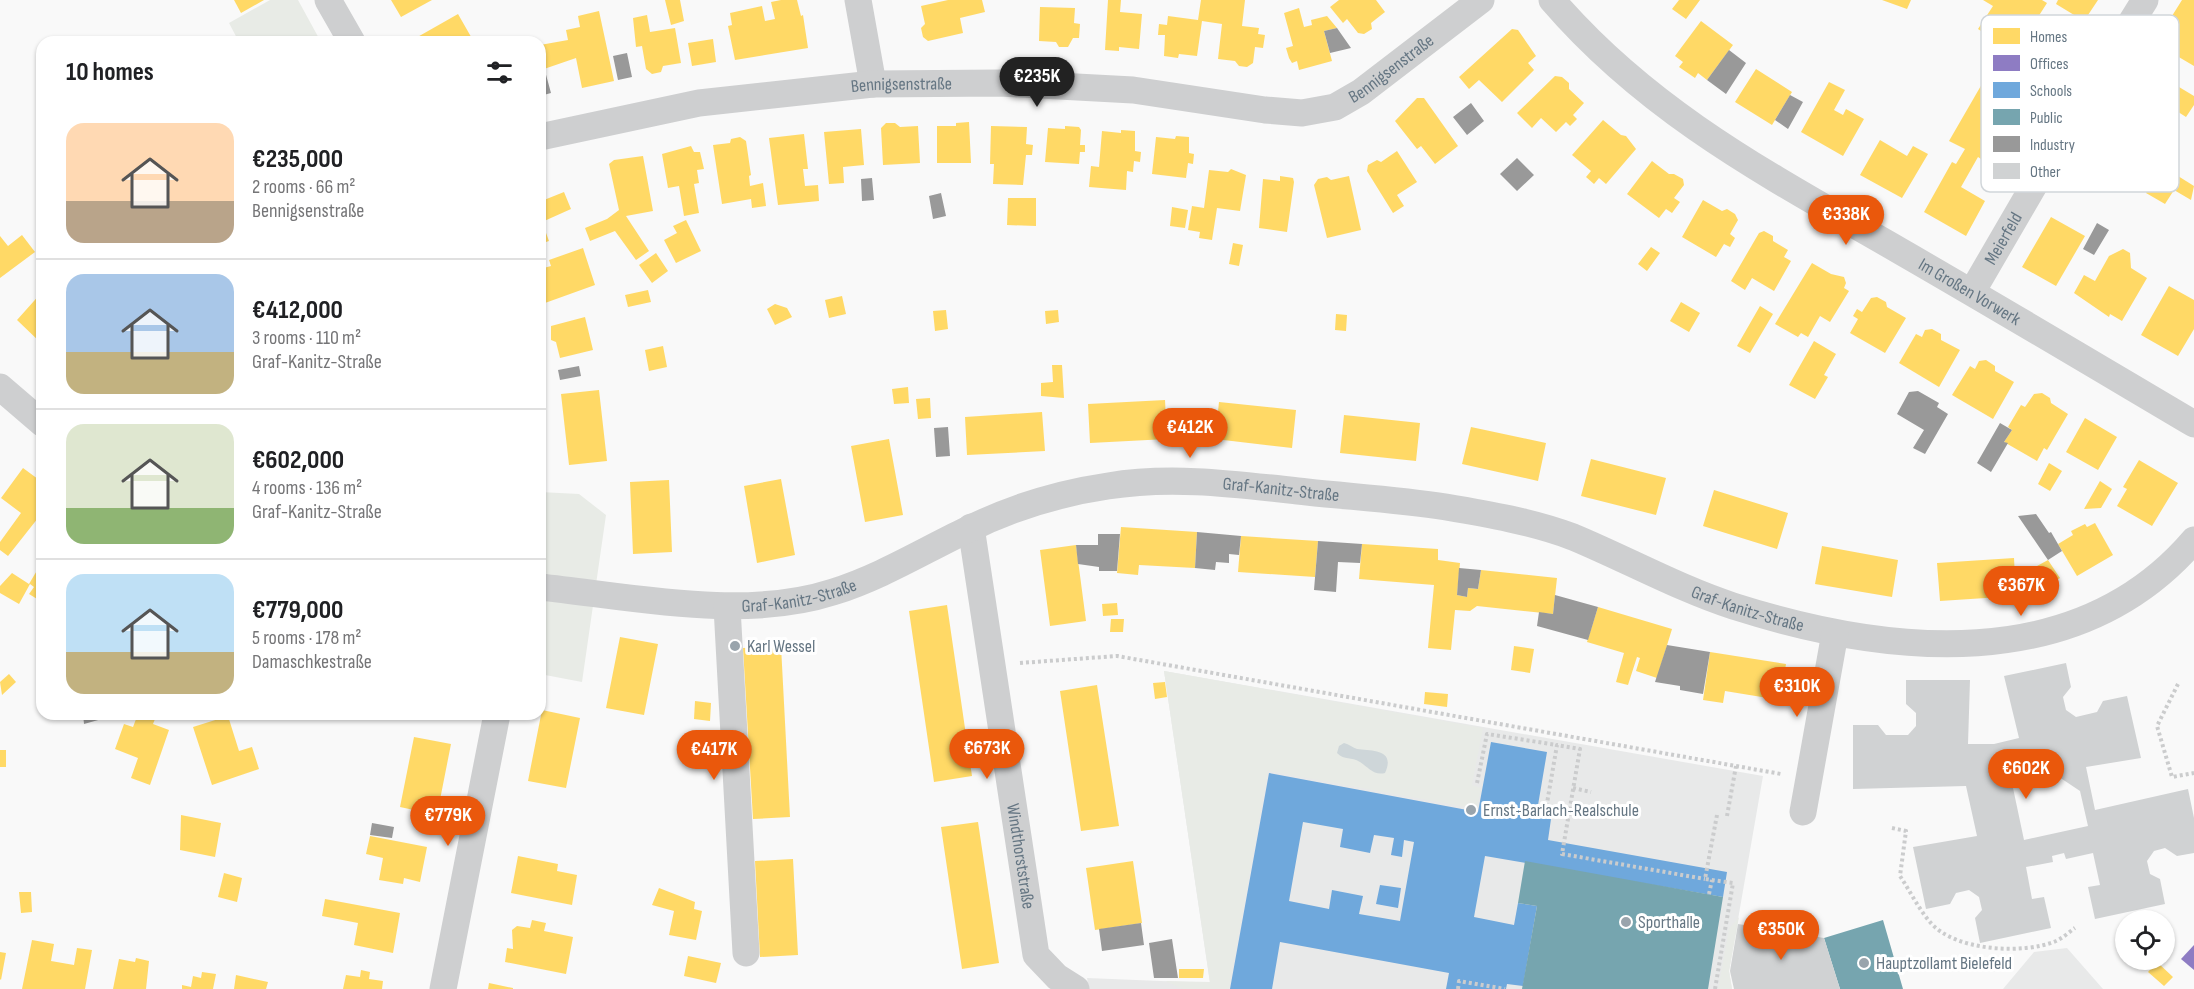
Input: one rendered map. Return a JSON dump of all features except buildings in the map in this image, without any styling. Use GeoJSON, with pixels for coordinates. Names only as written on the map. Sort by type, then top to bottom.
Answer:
{"type":"FeatureCollection","features":[{"type":"Feature","properties":{"kind":"street"},"geometry":{"type":"LineString","coordinates":[[328,0],[349,36]]}},
{"type":"Feature","properties":{"kind":"street"},"geometry":{"type":"LineString","coordinates":[[858,0],[873,84]]}},
{"type":"Feature","properties":{"kind":"street","name":"Bennigsenstraße"},"geometry":{"type":"LineString","coordinates":[[546,136],[699,103],[873,84],[1000,83],[1133,90],[1265,110],[1302,113],[1335,107],[1361,92],[1481,0]]}},
{"type":"Feature","properties":{"kind":"street","name":"Im Großen Vorwerk"},"geometry":{"type":"LineString","coordinates":[[1552,0],[1582,35],[1625,75],[1679,118],[1752,166],[2194,423]]}},
{"type":"Feature","properties":{"kind":"street","name":"Meierfeld"},"geometry":{"type":"LineString","coordinates":[[2136,15],[2145,0]]}},
{"type":"Feature","properties":{"kind":"street","name":"Meierfeld"},"geometry":{"type":"LineString","coordinates":[[1972,292],[2031,192]]}},
{"type":"Feature","properties":{"kind":"street"},"geometry":{"type":"LineString","coordinates":[[0,387],[36,418]]}},
{"type":"Feature","properties":{"kind":"street","name":"Graf-Kanitz-Straße"},"geometry":{"type":"LineString","coordinates":[[546,588],[727,607],[779,604],[829,594],[874,578],[971,527],[1014,509],[1111,485],[1205,482],[1445,507],[1510,519],[1568,536],[1728,604],[1835,633],[1905,642],[1969,644],[2033,637],[2072,627],[2108,610],[2144,588],[2176,562],[2194,540]]}},
{"type":"Feature","properties":{"kind":"street","name":"Windthorststraße"},"geometry":{"type":"LineString","coordinates":[[971,527],[1036,955],[1057,977],[1076,989]]}},
{"type":"Feature","properties":{"kind":"street","name":"Graf-Kanitz-Straße"},"geometry":{"type":"LineString","coordinates":[[727,607],[746,953]]}},
{"type":"Feature","properties":{"kind":"street"},"geometry":{"type":"LineString","coordinates":[[1803,812],[1835,633]]}},
{"type":"Feature","properties":{"kind":"street"},"geometry":{"type":"LineString","coordinates":[[442,989],[496,720]]}},
{"type":"Feature","properties":{"kind":"path"},"geometry":{"type":"LineString","coordinates":[[992,666],[1070,657],[1117,656],[1809,779]]}},
{"type":"Feature","properties":{"kind":"path"},"geometry":{"type":"LineString","coordinates":[[2178,684],[2157,726],[2172,777],[2194,773]]}},
{"type":"Feature","properties":{"kind":"path"},"geometry":{"type":"LineString","coordinates":[[1478,783],[1487,734],[1580,749],[1562,854],[1733,883],[1715,989]]}},
{"type":"Feature","properties":{"kind":"path"},"geometry":{"type":"LineString","coordinates":[[1537,807],[1546,809],[1557,745]]}},
{"type":"Feature","properties":{"kind":"path"},"geometry":{"type":"LineString","coordinates":[[1727,816],[1736,766]]}},
{"type":"Feature","properties":{"kind":"path"},"geometry":{"type":"LineString","coordinates":[[1573,788],[1592,792]]}},
{"type":"Feature","properties":{"kind":"path"},"geometry":{"type":"LineString","coordinates":[[1705,879],[1717,815]]}},
{"type":"Feature","properties":{"kind":"path"},"geometry":{"type":"LineString","coordinates":[[1892,828],[1906,831],[1900,876],[1931,924],[1950,937],[1982,948],[2022,947],[2056,941],[2075,928]]}},
{"type":"Feature","properties":{"kind":"path"},"geometry":{"type":"LineString","coordinates":[[1709,894],[1712,880]]}},
{"type":"Feature","properties":{"kind":"path"},"geometry":{"type":"LineString","coordinates":[[1458,989],[1459,981],[1505,989]]}},
{"type":"Feature","properties":{"kind":"shaded area"},"geometry":{"type":"Polygon","coordinates":[[[270,0],[298,0],[318,36],[236,36],[229,23],[270,0]]]}},
{"type":"Feature","properties":{"kind":"shaded area"},"geometry":{"type":"Polygon","coordinates":[[[546,492],[579,494],[606,515],[582,682],[546,675],[546,492]]]}},
{"type":"Feature","properties":{"kind":"shaded area","name":"Ernst-Barlach-Realschule"},"geometry":{"type":"Polygon","coordinates":[[[1164,671],[1763,776],[1729,971],[1732,989],[1089,989],[1087,978],[1210,983],[1164,671]]]}},
{"type":"Feature","properties":{"kind":"shaded area"},"geometry":{"type":"Polygon","coordinates":[[[1164,671],[1483,728],[1472,785],[1481,788],[1477,809],[1268,771],[1229,989],[1183,989],[1165,981],[1210,982],[1164,671]]]}},
{"type":"Feature","properties":{"kind":"shaded area"},"geometry":{"type":"Polygon","coordinates":[[[1344,743],[1357,749],[1375,751],[1385,755],[1388,765],[1385,773],[1374,772],[1357,760],[1345,758],[1337,753],[1339,746],[1344,743]]]}},
{"type":"Feature","properties":{"kind":"shaded area"},"geometry":{"type":"Polygon","coordinates":[[[1739,917],[1729,971],[1732,989],[1718,989],[1729,929],[1739,917]]]}},
{"type":"Feature","properties":{"kind":"shaded area"},"geometry":{"type":"Polygon","coordinates":[[[2067,948],[2103,989],[2003,989],[2034,952],[2067,948]]]}},
{"type":"Feature","properties":{"kind":"place","name":"Karl Wessel"},"geometry":{"type":"Point","coordinates":[735,646]}},
{"type":"Feature","properties":{"kind":"place","name":"Ernst-Barlach-Realschule"},"geometry":{"type":"Point","coordinates":[1471,810]}},
{"type":"Feature","properties":{"kind":"place","name":"Sporthalle"},"geometry":{"type":"Point","coordinates":[1626,922]}},
{"type":"Feature","properties":{"kind":"place","name":"Hauptzollamt Bielefeld"},"geometry":{"type":"Point","coordinates":[1864,963]}}]}
